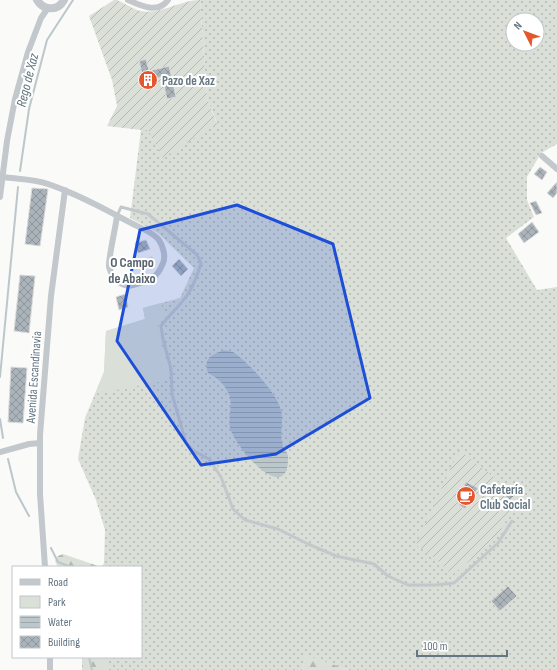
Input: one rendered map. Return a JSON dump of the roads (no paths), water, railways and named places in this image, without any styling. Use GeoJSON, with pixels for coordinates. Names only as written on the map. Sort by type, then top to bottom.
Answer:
{"type":"FeatureCollection","features":[{"type":"Feature","properties":{"kind":"street"},"geometry":{"type":"LineString","coordinates":[[0,196],[1,177],[15,99],[28,52],[41,18],[42,4],[55,8],[64,0]]}},
{"type":"Feature","properties":{"kind":"street"},"geometry":{"type":"LineString","coordinates":[[128,0],[143,7],[154,8],[162,6],[168,0]]}},
{"type":"Feature","properties":{"kind":"street"},"geometry":{"type":"LineString","coordinates":[[542,156],[557,169]]}},
{"type":"Feature","properties":{"kind":"street"},"geometry":{"type":"LineString","coordinates":[[1,177],[46,183],[65,190],[117,216],[146,231],[159,239],[165,260],[159,274],[150,280],[131,286],[119,283],[113,276],[109,266],[117,216]]}},
{"type":"Feature","properties":{"kind":"street","name":"Avenida Escandinavia"},"geometry":{"type":"LineString","coordinates":[[45,566],[40,494],[40,443],[51,296],[65,190]]}},
{"type":"Feature","properties":{"kind":"street"},"geometry":{"type":"LineString","coordinates":[[1,451],[29,444],[40,443]]}},
{"type":"Feature","properties":{"kind":"street"},"geometry":{"type":"LineString","coordinates":[[50,658],[50,670]]}},
{"type":"Feature","properties":{"kind":"lane"},"geometry":{"type":"LineString","coordinates":[[117,216],[121,207],[148,214],[196,255],[201,263],[197,278],[187,296],[161,326],[171,369],[172,394],[186,443],[194,451],[209,459],[221,477],[233,509],[246,520],[278,529],[336,556],[374,564],[388,576],[408,585],[436,585],[454,583],[498,543],[512,521]]}},
{"type":"Feature","properties":{"kind":"water"},"geometry":{"type":"Polygon","coordinates":[[[224,350],[233,352],[246,362],[261,378],[278,403],[282,414],[282,442],[288,454],[287,470],[282,476],[276,477],[268,474],[260,468],[244,451],[232,434],[230,428],[231,402],[229,394],[225,387],[215,377],[208,373],[207,368],[207,360],[224,350]]]}},
{"type":"Feature","properties":{"kind":"waterway","name":"Rego de Xaz"},"geometry":{"type":"LineString","coordinates":[[20,171],[29,109],[47,40],[73,0]]}},
{"type":"Feature","properties":{"kind":"waterway","name":"Rego de Xaz"},"geometry":{"type":"LineString","coordinates":[[0,377],[18,187]]}},
{"type":"Feature","properties":{"kind":"waterway","name":"Rego de Xaz"},"geometry":{"type":"LineString","coordinates":[[0,419],[3,438]]}},
{"type":"Feature","properties":{"kind":"waterway","name":"Rego de Xaz"},"geometry":{"type":"LineString","coordinates":[[8,459],[16,492],[29,516]]}},
{"type":"Feature","properties":{"kind":"waterway","name":"Rego de Xaz"},"geometry":{"type":"LineString","coordinates":[[51,548],[58,562],[68,566]]}},
{"type":"Feature","properties":{"kind":"waterway","name":"Rego de Xaz"},"geometry":{"type":"LineString","coordinates":[[89,658],[92,670]]}},
{"type":"Feature","properties":{"kind":"place","name":"Pazo de Xaz"},"geometry":{"type":"Point","coordinates":[148,80]}},
{"type":"Feature","properties":{"kind":"place","name":"Cafetería Club Social"},"geometry":{"type":"Point","coordinates":[466,496]}},
{"type":"Feature","properties":{"kind":"district","name":"O Campo de Abaixo"},"geometry":{"type":"Point","coordinates":[132,270]}}]}
